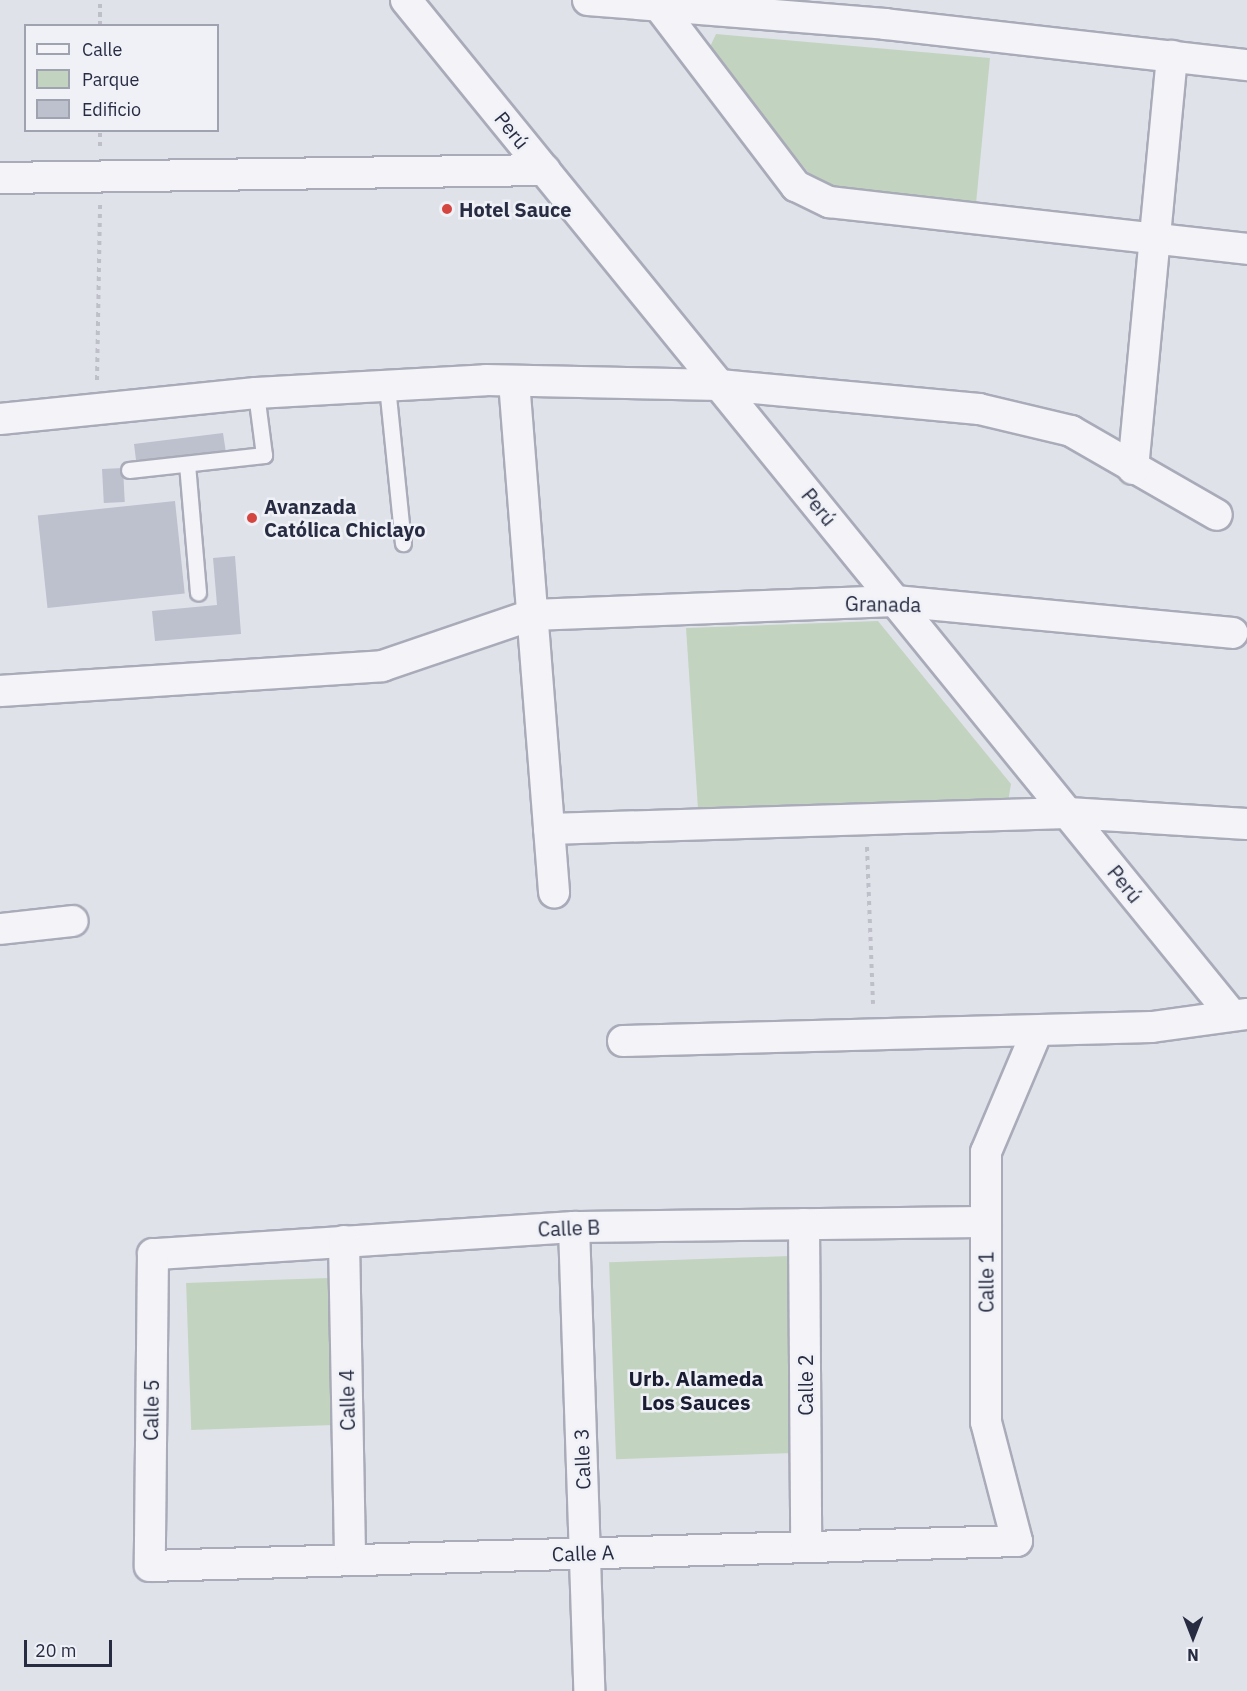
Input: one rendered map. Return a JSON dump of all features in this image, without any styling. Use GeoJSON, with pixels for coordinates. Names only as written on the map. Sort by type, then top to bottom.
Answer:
{"type":"FeatureCollection","features":[{"type":"Feature","properties":{"kind":"street","name":"Perú"},"geometry":{"type":"LineString","coordinates":[[406,0],[1068,813],[1239,1014]]}},
{"type":"Feature","properties":{"kind":"street"},"geometry":{"type":"LineString","coordinates":[[588,0],[886,12],[1172,56],[1247,65]]}},
{"type":"Feature","properties":{"kind":"street"},"geometry":{"type":"LineString","coordinates":[[658,4],[796,186],[829,202],[1156,241],[1247,249]]}},
{"type":"Feature","properties":{"kind":"street"},"geometry":{"type":"LineString","coordinates":[[1133,469],[1172,56]]}},
{"type":"Feature","properties":{"kind":"street"},"geometry":{"type":"LineString","coordinates":[[0,178],[545,171]]}},
{"type":"Feature","properties":{"kind":"street"},"geometry":{"type":"LineString","coordinates":[[514,381],[554,892]]}},
{"type":"Feature","properties":{"kind":"street"},"geometry":{"type":"LineString","coordinates":[[0,418],[256,393],[387,386],[514,381],[720,385],[979,409],[1071,431],[1133,469],[1218,515]]}},
{"type":"Feature","properties":{"kind":"street","name":"Granada"},"geometry":{"type":"LineString","coordinates":[[0,691],[382,666],[532,615],[895,601],[1232,633]]}},
{"type":"Feature","properties":{"kind":"street"},"geometry":{"type":"LineString","coordinates":[[549,829],[1068,813],[1247,824]]}},
{"type":"Feature","properties":{"kind":"street"},"geometry":{"type":"LineString","coordinates":[[0,929],[73,921]]}},
{"type":"Feature","properties":{"kind":"street"},"geometry":{"type":"LineString","coordinates":[[623,1041],[1152,1027],[1239,1014]]}},
{"type":"Feature","properties":{"kind":"street","name":"Calle 1"},"geometry":{"type":"LineString","coordinates":[[1017,1541],[986,1422],[986,1152],[1037,1031]]}},
{"type":"Feature","properties":{"kind":"street","name":"Calle B"},"geometry":{"type":"LineString","coordinates":[[153,1254],[574,1227],[986,1222]]}},
{"type":"Feature","properties":{"kind":"street","name":"Calle 2"},"geometry":{"type":"LineString","coordinates":[[804,1224],[806,1546]]}},
{"type":"Feature","properties":{"kind":"street","name":"Calle 3"},"geometry":{"type":"LineString","coordinates":[[574,1227],[590,1691]]}},
{"type":"Feature","properties":{"kind":"street","name":"Calle 4"},"geometry":{"type":"LineString","coordinates":[[344,1241],[350,1560]]}},
{"type":"Feature","properties":{"kind":"street","name":"Calle 5"},"geometry":{"type":"LineString","coordinates":[[150,1566],[153,1254]]}},
{"type":"Feature","properties":{"kind":"street","name":"Calle A"},"geometry":{"type":"LineString","coordinates":[[150,1566],[1017,1541]]}},
{"type":"Feature","properties":{"kind":"lane"},"geometry":{"type":"LineString","coordinates":[[387,386],[403,543]]}},
{"type":"Feature","properties":{"kind":"lane"},"geometry":{"type":"LineString","coordinates":[[129,470],[264,455],[256,393]]}},
{"type":"Feature","properties":{"kind":"lane"},"geometry":{"type":"LineString","coordinates":[[188,464],[198,593]]}},
{"type":"Feature","properties":{"kind":"path"},"geometry":{"type":"LineString","coordinates":[[100,0],[100,24]]}},
{"type":"Feature","properties":{"kind":"path"},"geometry":{"type":"LineString","coordinates":[[97,408],[100,178]]}},
{"type":"Feature","properties":{"kind":"path"},"geometry":{"type":"LineString","coordinates":[[866,821],[874,1035]]}},
{"type":"Feature","properties":{"kind":"green space"},"geometry":{"type":"Polygon","coordinates":[[[716,34],[990,58],[976,204],[831,194],[816,182],[709,49],[716,34]]]}},
{"type":"Feature","properties":{"kind":"green space"},"geometry":{"type":"Polygon","coordinates":[[[878,621],[1011,784],[1008,802],[698,809],[686,628],[878,621]]]}},
{"type":"Feature","properties":{"kind":"green space"},"geometry":{"type":"Polygon","coordinates":[[[788,1256],[795,1453],[616,1459],[609,1262],[788,1256]]]}},
{"type":"Feature","properties":{"kind":"green space"},"geometry":{"type":"Polygon","coordinates":[[[329,1278],[334,1425],[191,1430],[186,1283],[329,1278]]]}},
{"type":"Feature","properties":{"kind":"building"},"geometry":{"type":"Polygon","coordinates":[[[223,433],[226,453],[136,460],[134,444],[223,433]]]}},
{"type":"Feature","properties":{"kind":"building"},"geometry":{"type":"Polygon","coordinates":[[[123,468],[125,502],[104,503],[102,469],[123,468]]]}},
{"type":"Feature","properties":{"kind":"building"},"geometry":{"type":"Polygon","coordinates":[[[175,501],[185,593],[47,608],[38,515],[175,501]]]}},
{"type":"Feature","properties":{"kind":"building"},"geometry":{"type":"Polygon","coordinates":[[[235,556],[241,634],[155,641],[152,611],[217,605],[213,558],[235,556]]]}},
{"type":"Feature","properties":{"kind":"place","name":"Hotel Sauce"},"geometry":{"type":"Point","coordinates":[447,209]}},
{"type":"Feature","properties":{"kind":"place","name":"Avanzada Católica Chiclayo"},"geometry":{"type":"Point","coordinates":[252,518]}},
{"type":"Feature","properties":{"kind":"district","name":"Urb. Alameda Los Sauces"},"geometry":{"type":"Point","coordinates":[696,1390]}}]}
